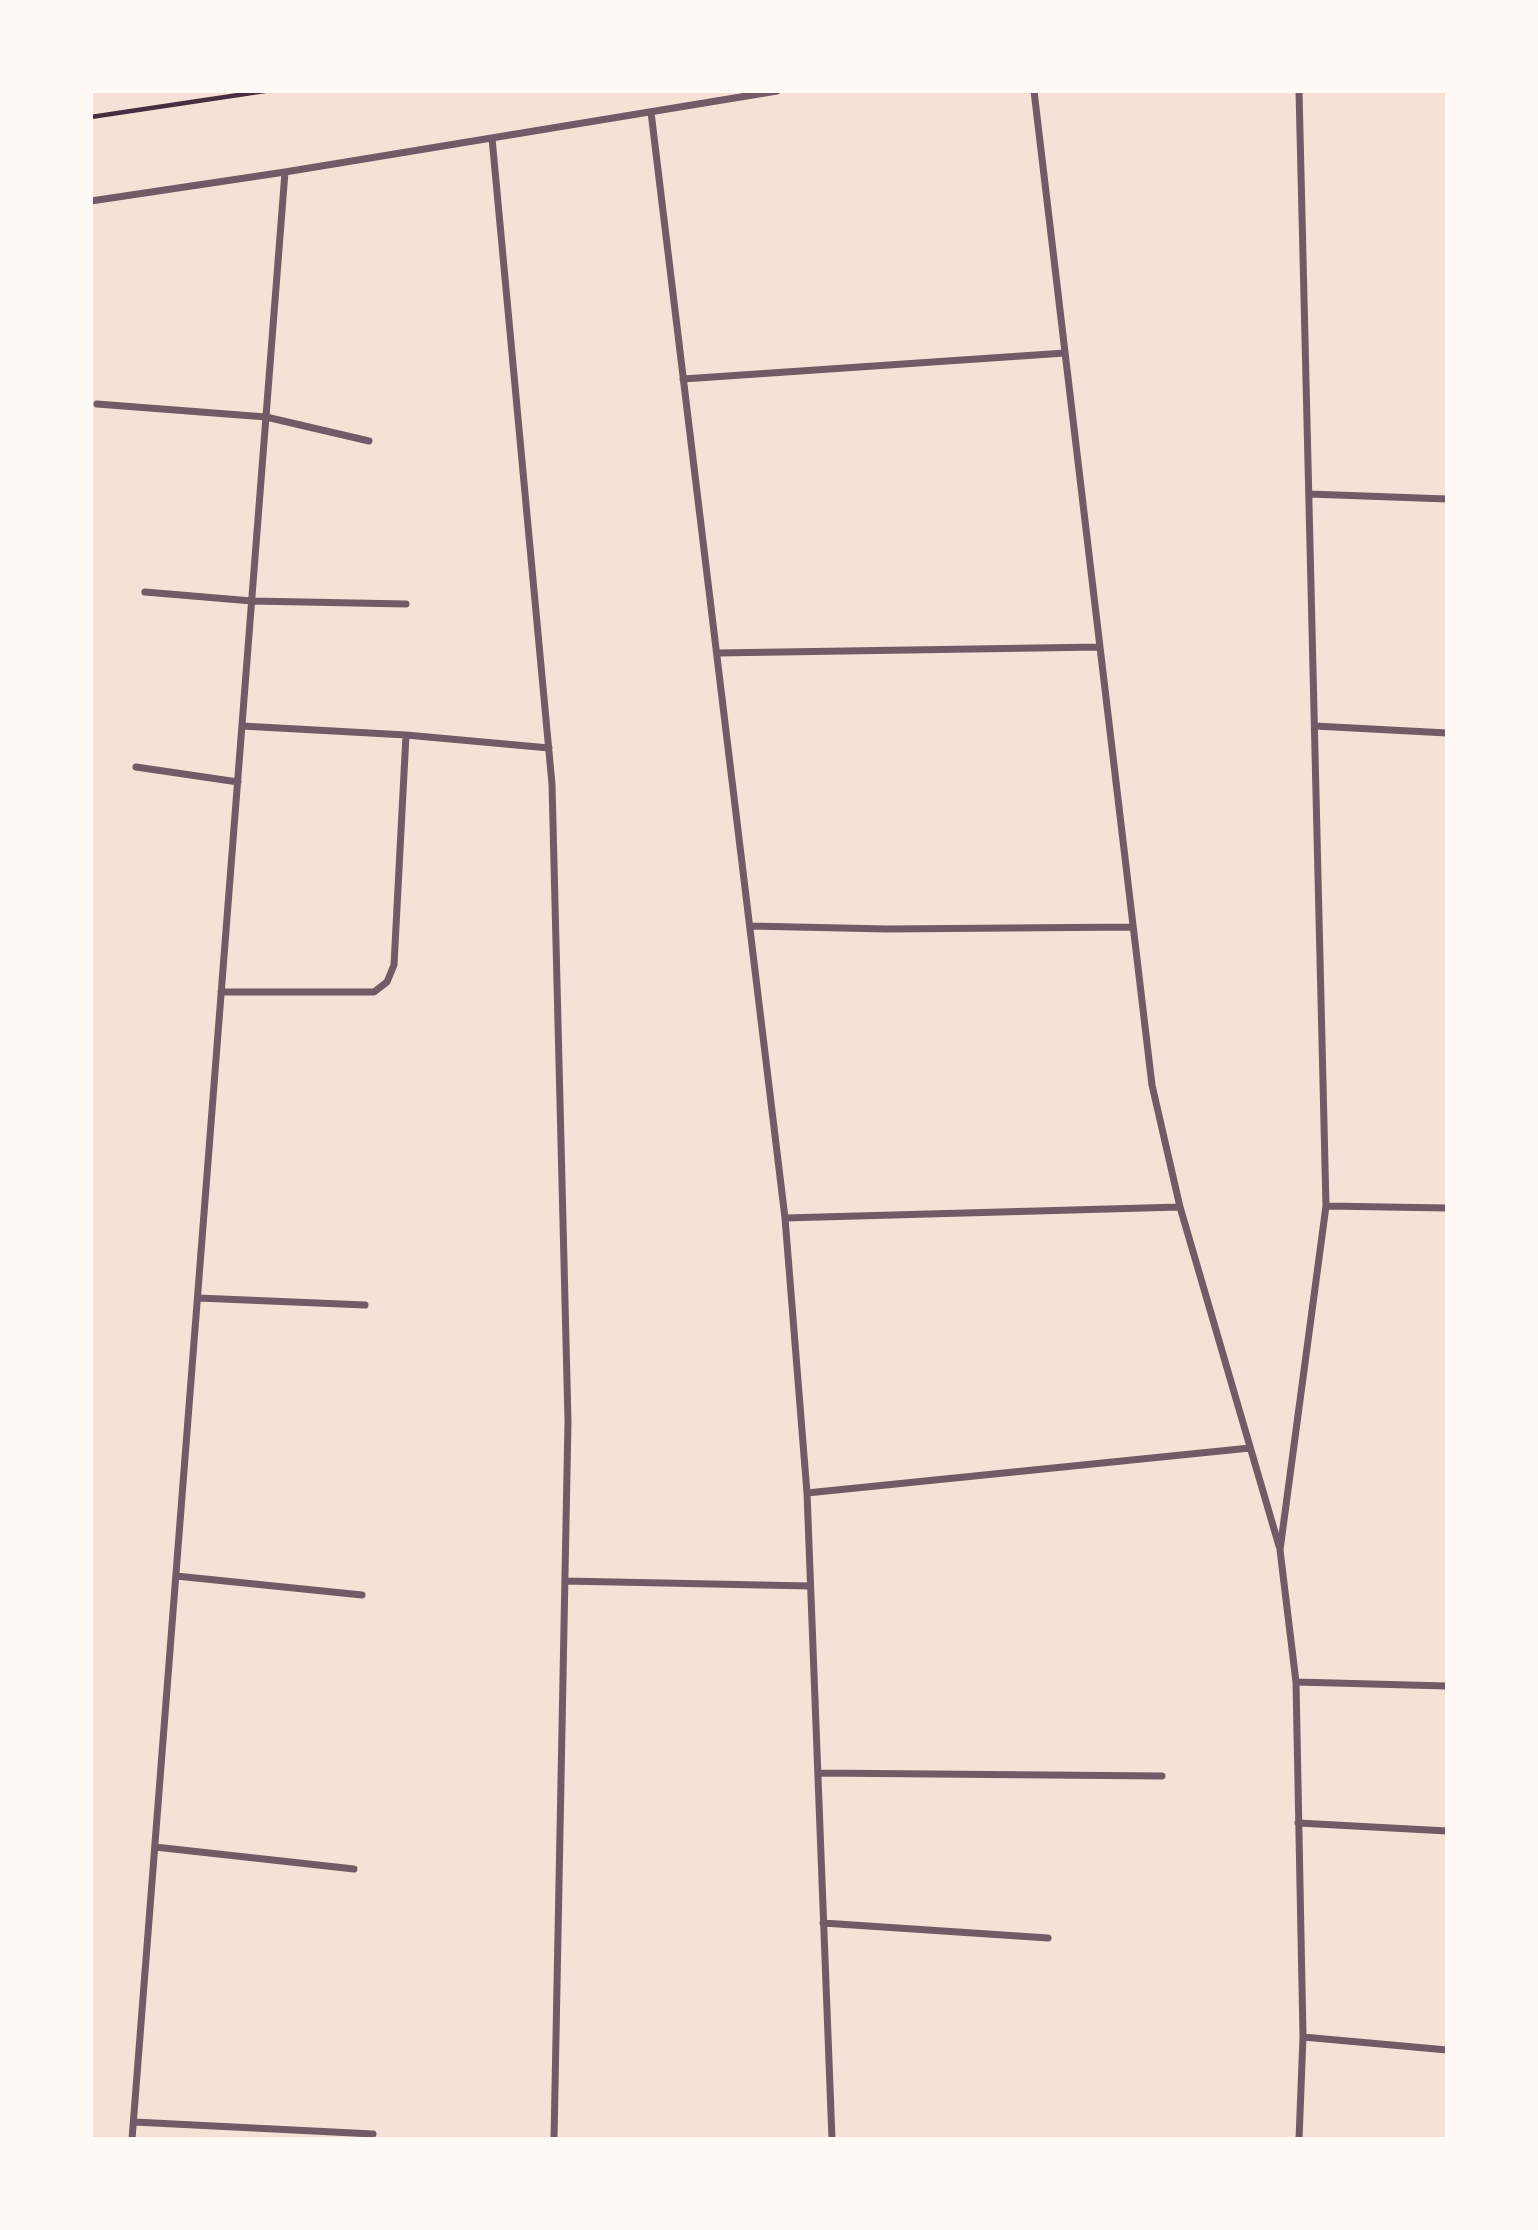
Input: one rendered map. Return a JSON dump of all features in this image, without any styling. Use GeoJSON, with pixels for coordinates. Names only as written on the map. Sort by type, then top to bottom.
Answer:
{"type":"FeatureCollection","features":[{"type":"Feature","properties":{"kind":"street"},"geometry":{"type":"LineString","coordinates":[[91,201],[285,172],[776,91]]}},
{"type":"Feature","properties":{"kind":"street"},"geometry":{"type":"LineString","coordinates":[[1034,91],[1152,1085],[1180,1207],[1280,1550],[1296,1682],[1303,2037],[1299,2139]]}},
{"type":"Feature","properties":{"kind":"street"},"geometry":{"type":"LineString","coordinates":[[1280,1550],[1326,1206],[1299,91]]}},
{"type":"Feature","properties":{"kind":"street"},"geometry":{"type":"LineString","coordinates":[[650,112],[785,1218],[807,1493],[832,2139]]}},
{"type":"Feature","properties":{"kind":"street"},"geometry":{"type":"LineString","coordinates":[[492,138],[552,785],[568,1421],[554,2139]]}},
{"type":"Feature","properties":{"kind":"street"},"geometry":{"type":"LineString","coordinates":[[132,2139],[285,172]]}},
{"type":"Feature","properties":{"kind":"street"},"geometry":{"type":"LineString","coordinates":[[683,379],[1065,353]]}},
{"type":"Feature","properties":{"kind":"street"},"geometry":{"type":"LineString","coordinates":[[97,404],[266,417],[369,441]]}},
{"type":"Feature","properties":{"kind":"street"},"geometry":{"type":"LineString","coordinates":[[1309,494],[1447,499]]}},
{"type":"Feature","properties":{"kind":"street"},"geometry":{"type":"LineString","coordinates":[[145,592],[252,601],[406,604]]}},
{"type":"Feature","properties":{"kind":"street"},"geometry":{"type":"LineString","coordinates":[[717,653],[1100,647]]}},
{"type":"Feature","properties":{"kind":"street"},"geometry":{"type":"LineString","coordinates":[[242,726],[406,735],[549,748]]}},
{"type":"Feature","properties":{"kind":"street"},"geometry":{"type":"LineString","coordinates":[[1315,726],[1447,733]]}},
{"type":"Feature","properties":{"kind":"street"},"geometry":{"type":"LineString","coordinates":[[221,992],[374,992],[387,982],[394,965],[406,735]]}},
{"type":"Feature","properties":{"kind":"street"},"geometry":{"type":"LineString","coordinates":[[136,766],[238,782]]}},
{"type":"Feature","properties":{"kind":"street"},"geometry":{"type":"LineString","coordinates":[[750,926],[887,929],[1133,927]]}},
{"type":"Feature","properties":{"kind":"street"},"geometry":{"type":"LineString","coordinates":[[1326,1206],[1447,1208]]}},
{"type":"Feature","properties":{"kind":"street"},"geometry":{"type":"LineString","coordinates":[[785,1218],[1180,1207]]}},
{"type":"Feature","properties":{"kind":"street"},"geometry":{"type":"LineString","coordinates":[[198,1298],[365,1305]]}},
{"type":"Feature","properties":{"kind":"street"},"geometry":{"type":"LineString","coordinates":[[807,1493],[1250,1448]]}},
{"type":"Feature","properties":{"kind":"street"},"geometry":{"type":"LineString","coordinates":[[176,1576],[362,1595]]}},
{"type":"Feature","properties":{"kind":"street"},"geometry":{"type":"LineString","coordinates":[[565,1581],[810,1586]]}},
{"type":"Feature","properties":{"kind":"street"},"geometry":{"type":"LineString","coordinates":[[1296,1682],[1447,1686]]}},
{"type":"Feature","properties":{"kind":"street"},"geometry":{"type":"LineString","coordinates":[[818,1773],[1162,1776]]}},
{"type":"Feature","properties":{"kind":"street"},"geometry":{"type":"LineString","coordinates":[[1298,1824],[1447,1831]]}},
{"type":"Feature","properties":{"kind":"street"},"geometry":{"type":"LineString","coordinates":[[155,1847],[354,1869]]}},
{"type":"Feature","properties":{"kind":"street"},"geometry":{"type":"LineString","coordinates":[[823,1923],[1048,1938]]}},
{"type":"Feature","properties":{"kind":"street"},"geometry":{"type":"LineString","coordinates":[[1303,2037],[1447,2050]]}},
{"type":"Feature","properties":{"kind":"street"},"geometry":{"type":"LineString","coordinates":[[134,2122],[373,2134]]}},
{"type":"Feature","properties":{"kind":"path"},"geometry":{"type":"LineString","coordinates":[[91,117],[265,91]]}}]}
